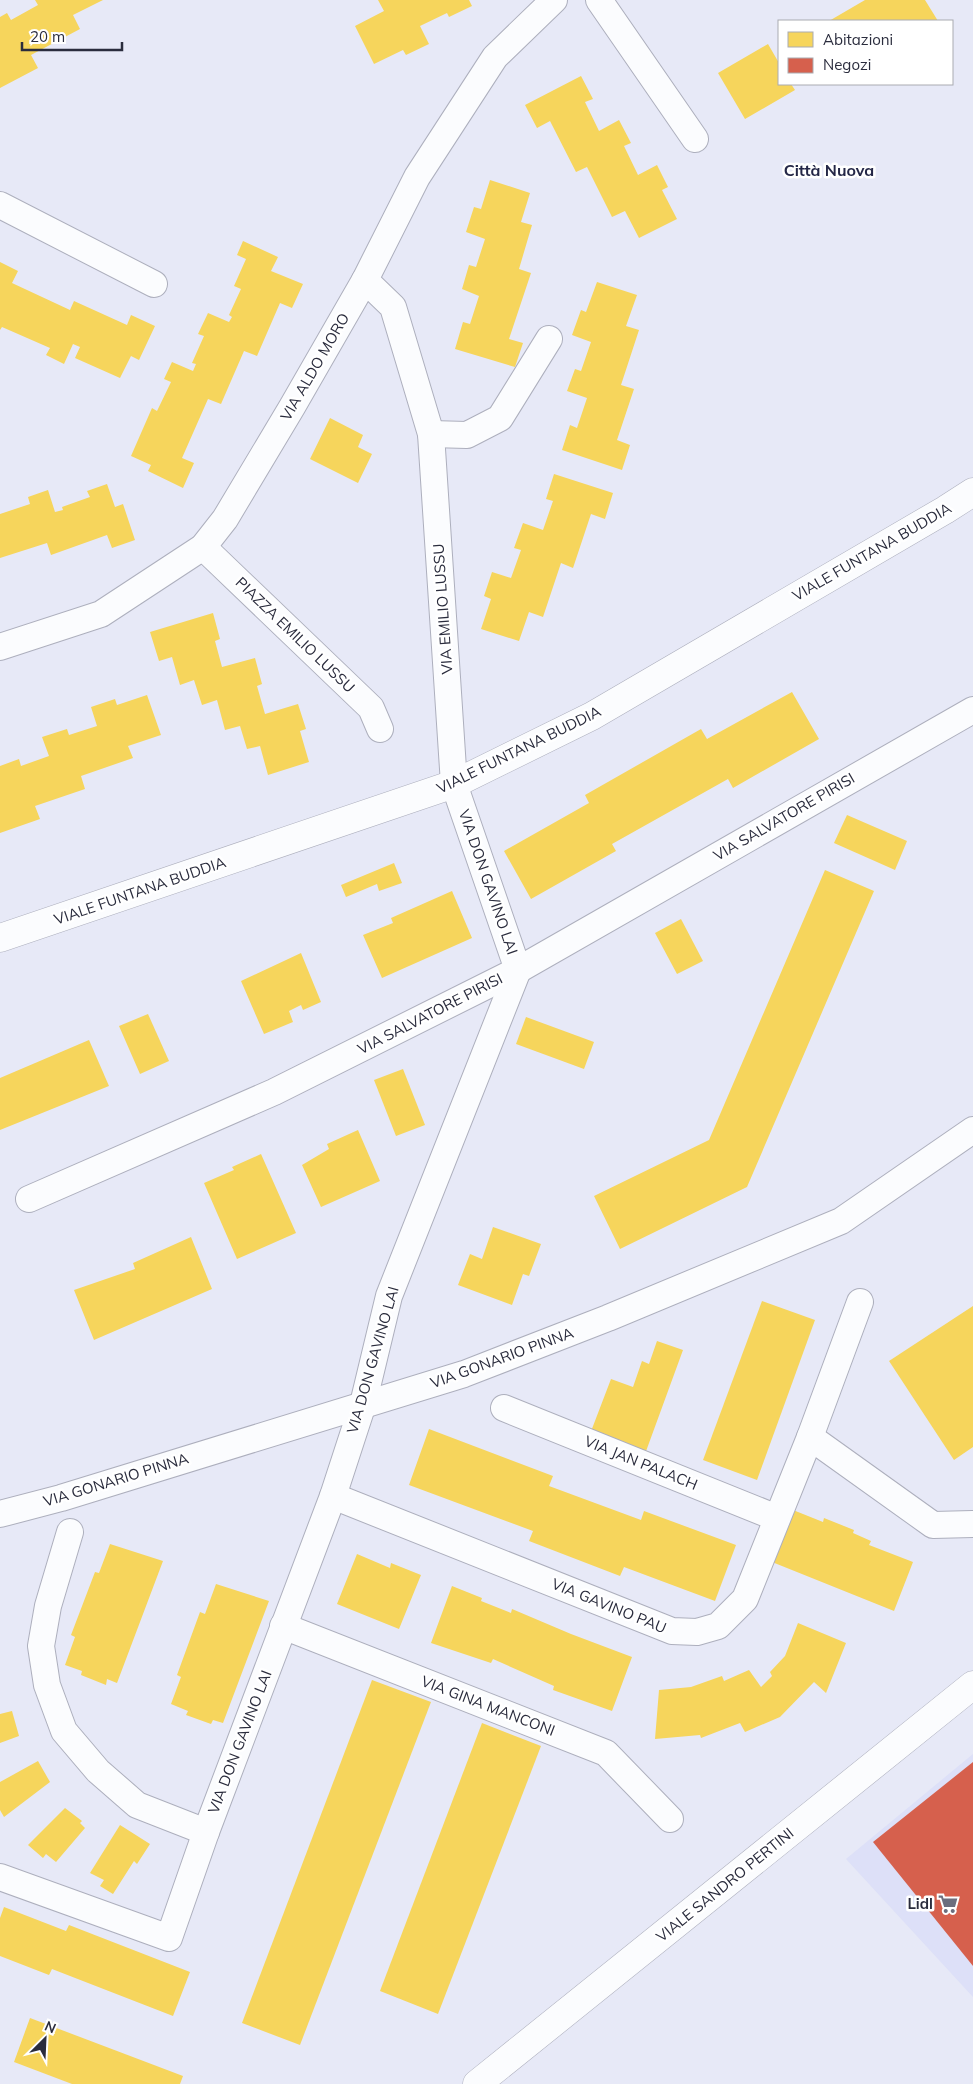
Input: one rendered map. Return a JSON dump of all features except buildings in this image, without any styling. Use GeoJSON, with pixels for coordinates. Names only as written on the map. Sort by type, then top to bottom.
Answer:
{"type":"FeatureCollection","features":[{"type":"Feature","properties":{"kind":"main road","name":"VIALE FUNTANA BUDDIA"},"geometry":{"type":"LineString","coordinates":[[0,938],[454,784],[592,716],[973,492]]}},
{"type":"Feature","properties":{"kind":"main road","name":"VIALE SANDRO PERTINI"},"geometry":{"type":"LineString","coordinates":[[477,2084],[973,1684]]}},
{"type":"Feature","properties":{"kind":"street","name":"VIA ALDO MORO"},"geometry":{"type":"LineString","coordinates":[[0,647],[101,614],[202,547],[230,511],[365,280],[417,177],[495,57],[554,0]]}},
{"type":"Feature","properties":{"kind":"street"},"geometry":{"type":"LineString","coordinates":[[599,0],[695,139]]}},
{"type":"Feature","properties":{"kind":"street"},"geometry":{"type":"LineString","coordinates":[[0,205],[154,284]]}},
{"type":"Feature","properties":{"kind":"street"},"geometry":{"type":"LineString","coordinates":[[365,280],[394,307],[431,434],[467,435],[500,418],[549,339]]}},
{"type":"Feature","properties":{"kind":"street","name":"VIA EMILIO LUSSU"},"geometry":{"type":"LineString","coordinates":[[431,434],[454,784]]}},
{"type":"Feature","properties":{"kind":"street","name":"PIAZZA EMILIO LUSSU"},"geometry":{"type":"LineString","coordinates":[[202,547],[371,708],[380,728]]}},
{"type":"Feature","properties":{"kind":"street","name":"VIA SALVATORE PIRISI"},"geometry":{"type":"LineString","coordinates":[[29,1199],[274,1092],[518,970],[973,710]]}},
{"type":"Feature","properties":{"kind":"street","name":"VIA DON GAVINO LAI"},"geometry":{"type":"LineString","coordinates":[[0,1876],[169,1938],[206,1832],[333,1496],[363,1404],[389,1296],[518,970],[454,784]]}},
{"type":"Feature","properties":{"kind":"street","name":"VIA GONARIO PINNA"},"geometry":{"type":"LineString","coordinates":[[0,1514],[61,1498],[482,1367],[608,1318],[841,1221],[973,1130]]}},
{"type":"Feature","properties":{"kind":"street","name":"VIA GAVINO PAU"},"geometry":{"type":"LineString","coordinates":[[333,1496],[672,1631],[697,1632],[718,1626],[745,1599],[810,1437],[860,1302]]}},
{"type":"Feature","properties":{"kind":"street","name":"VIA JAN PALACH"},"geometry":{"type":"LineString","coordinates":[[504,1408],[778,1518]]}},
{"type":"Feature","properties":{"kind":"street"},"geometry":{"type":"LineString","coordinates":[[810,1437],[933,1525],[973,1524]]}},
{"type":"Feature","properties":{"kind":"street"},"geometry":{"type":"LineString","coordinates":[[70,1532],[48,1606],[41,1646],[47,1685],[64,1731],[98,1771],[137,1805],[206,1832]]}},
{"type":"Feature","properties":{"kind":"street","name":"VIA GINA MANCONI"},"geometry":{"type":"LineString","coordinates":[[283,1626],[606,1753],[670,1820]]}},
{"type":"Feature","properties":{"kind":"shaded area","name":"Lidl"},"geometry":{"type":"Polygon","coordinates":[[[973,1754],[973,1997],[846,1859],[973,1754]]]}},
{"type":"Feature","properties":{"kind":"place","name":"Lidl"},"geometry":{"type":"Point","coordinates":[948,1904]}},
{"type":"Feature","properties":{"kind":"district","name":"Città Nuova"},"geometry":{"type":"Point","coordinates":[829,170]}}]}
